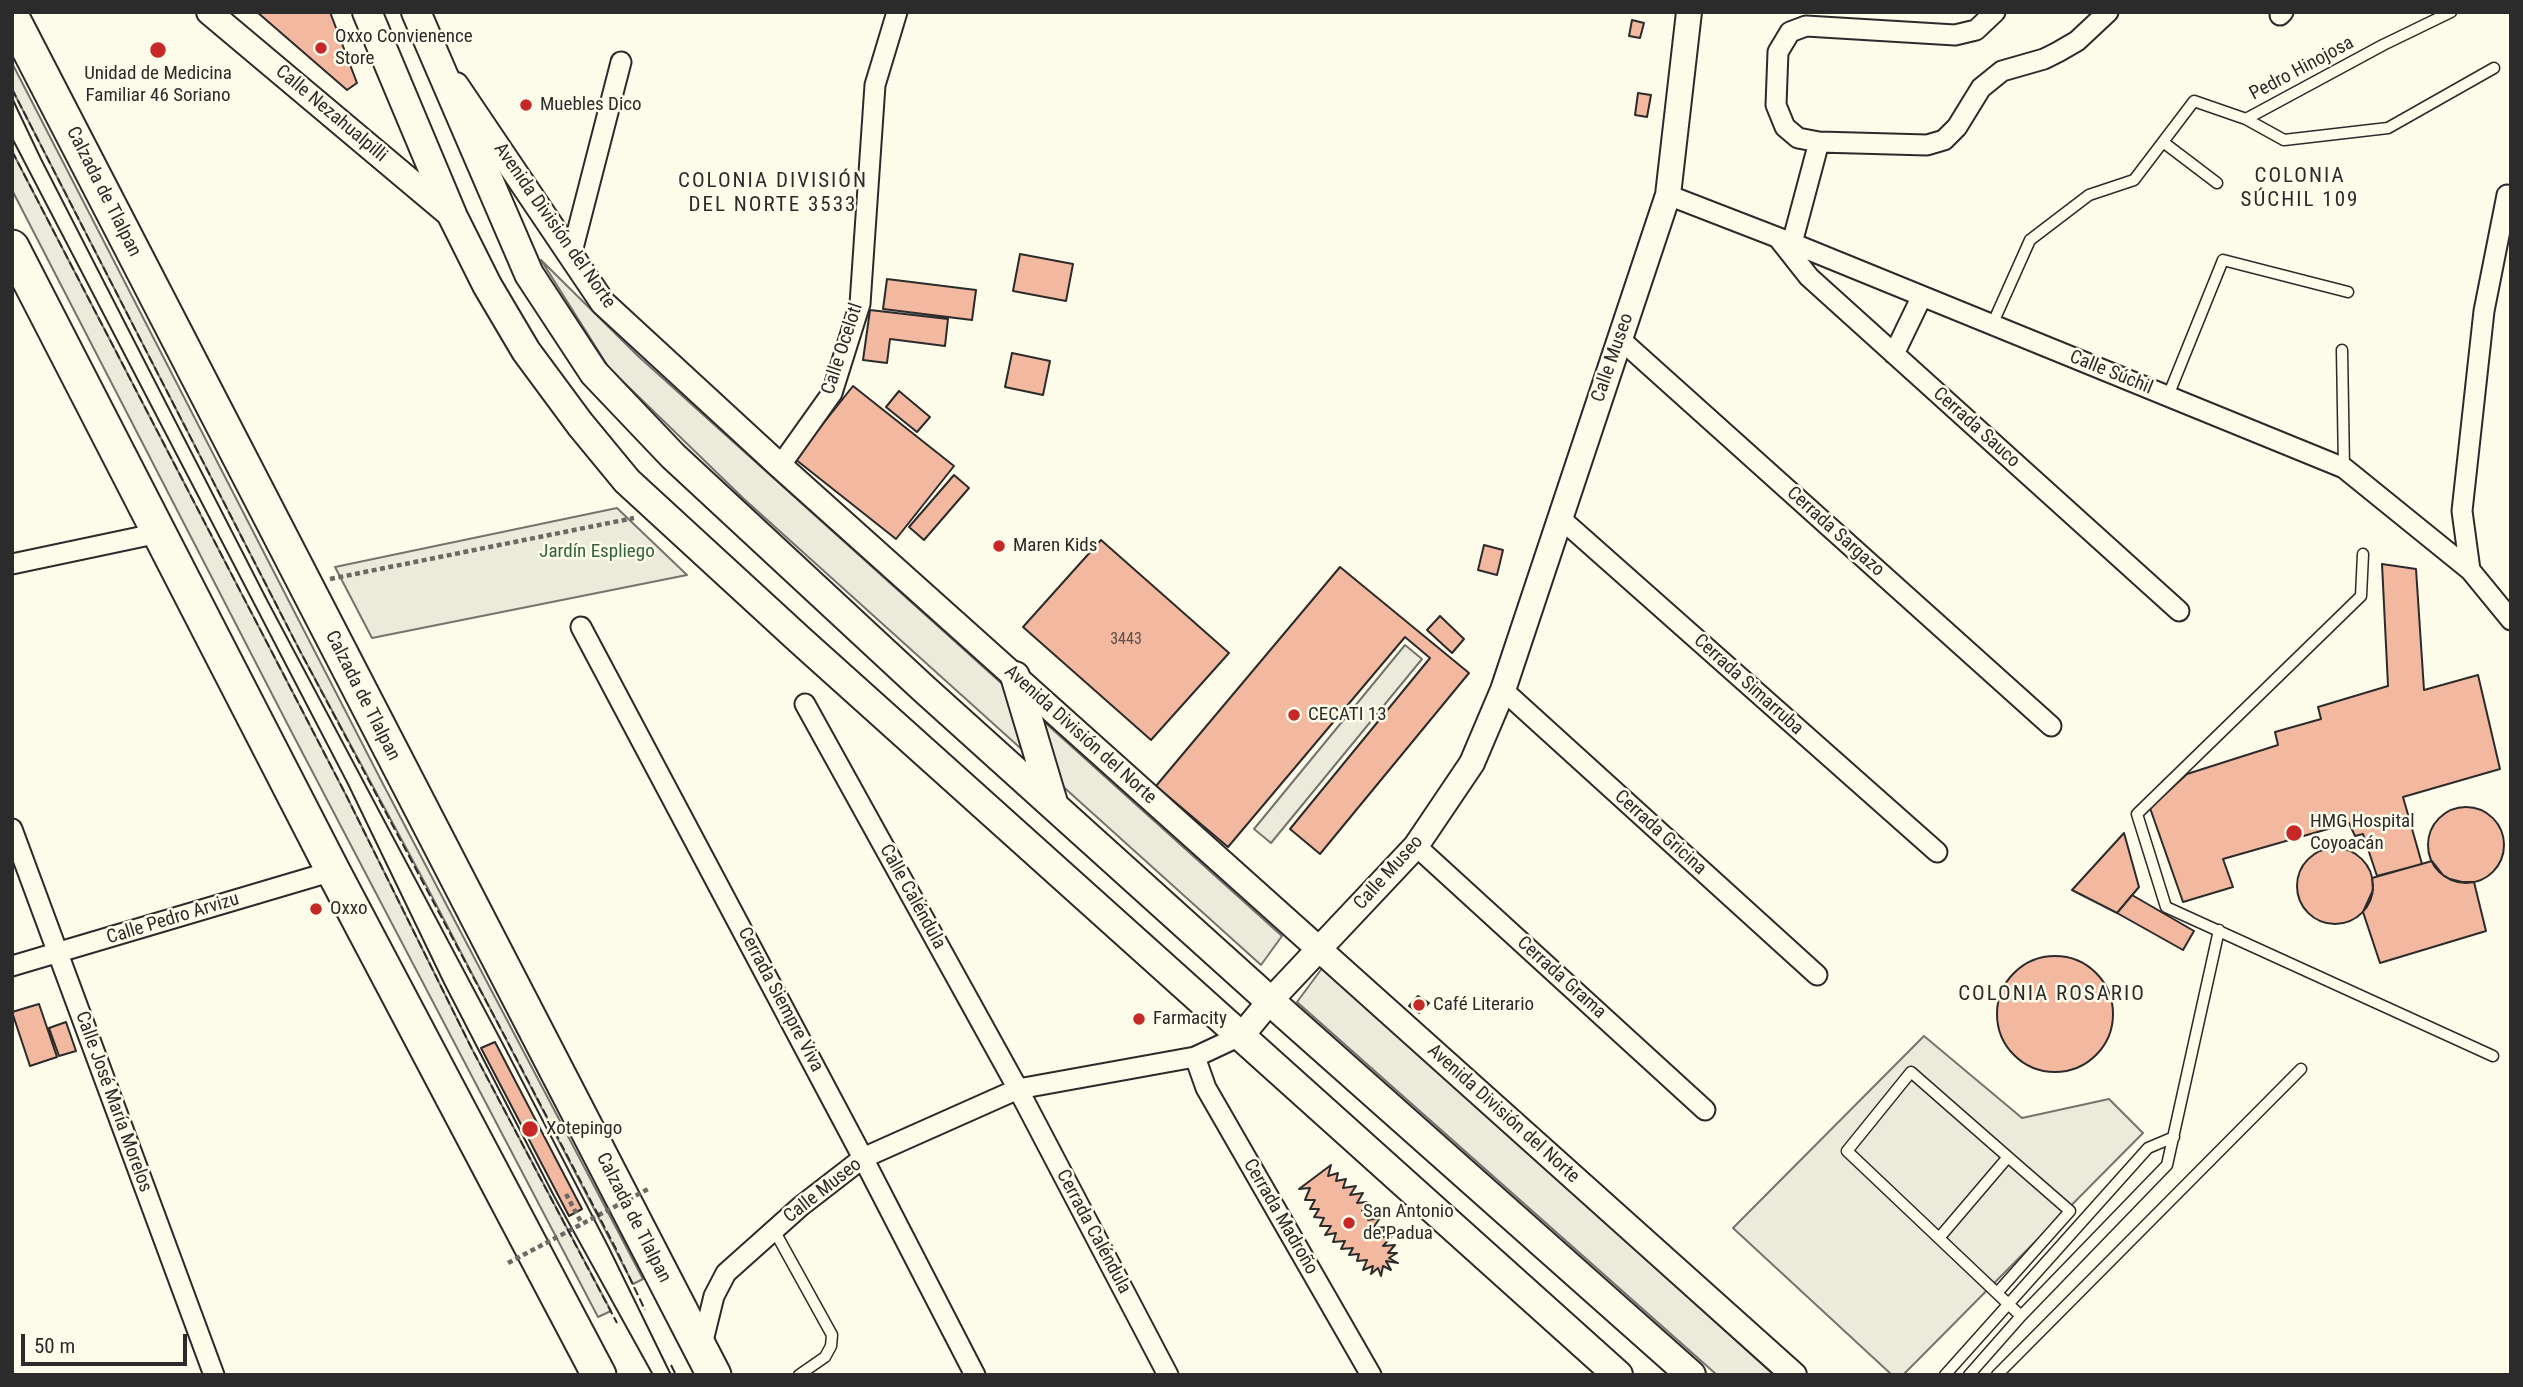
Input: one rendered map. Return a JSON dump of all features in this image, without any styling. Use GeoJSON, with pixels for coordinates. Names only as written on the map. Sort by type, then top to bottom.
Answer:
{"type":"FeatureCollection","features":[{"type":"Feature","properties":{"kind":"highway","name":"Calzada de Tlalpan"},"geometry":{"type":"LineString","coordinates":[[12,17],[708,1363]]}},
{"type":"Feature","properties":{"kind":"highway"},"geometry":{"type":"LineString","coordinates":[[12,247],[333,872],[599,1375]]}},
{"type":"Feature","properties":{"kind":"main road"},"geometry":{"type":"LineString","coordinates":[[367,12],[453,217],[487,285],[526,351],[587,433],[627,481],[1618,1375]]}},
{"type":"Feature","properties":{"kind":"main road","name":"Avenida División del Norte"},"geometry":{"type":"LineString","coordinates":[[416,12],[530,274],[594,373],[673,456],[1054,806],[1690,1375]]}},
{"type":"Feature","properties":{"kind":"main road"},"geometry":{"type":"LineString","coordinates":[[1014,676],[1054,806]]}},
{"type":"Feature","properties":{"kind":"street","name":"Calle Nezahualpilli"},"geometry":{"type":"LineString","coordinates":[[209,12],[453,217]]}},
{"type":"Feature","properties":{"kind":"street","name":"Calle Museo"},"geometry":{"type":"LineString","coordinates":[[708,1363],[706,1322],[719,1284],[726,1273],[801,1206],[863,1157],[1018,1089],[1195,1057],[1242,1035],[1270,1001],[1416,846],[1472,763],[1503,690],[1668,195],[1689,12]]}},
{"type":"Feature","properties":{"kind":"street"},"geometry":{"type":"LineString","coordinates":[[1995,12],[1976,30],[1955,35],[1806,26],[1790,32],[1778,52],[1776,105],[1784,127],[1798,138],[1819,142],[1927,145],[1944,140],[1957,127],[1981,88],[1991,79],[2002,71],[2044,59],[2058,52],[2077,41],[2108,12]]}},
{"type":"Feature","properties":{"kind":"street","name":"Calle Ocelotl"},"geometry":{"type":"LineString","coordinates":[[780,466],[832,393],[860,304],[875,85],[894,13]]}},
{"type":"Feature","properties":{"kind":"street","name":"Avenida División del Norte"},"geometry":{"type":"LineString","coordinates":[[428,43],[603,303],[780,466],[1794,1375]]}},
{"type":"Feature","properties":{"kind":"street"},"geometry":{"type":"LineString","coordinates":[[571,256],[621,62]]}},
{"type":"Feature","properties":{"kind":"street"},"geometry":{"type":"LineString","coordinates":[[1785,241],[1819,142]]}},
{"type":"Feature","properties":{"kind":"street","name":"Calle Súchil"},"geometry":{"type":"LineString","coordinates":[[1668,195],[2344,468],[2470,570],[2511,620]]}},
{"type":"Feature","properties":{"kind":"street"},"geometry":{"type":"LineString","coordinates":[[2470,570],[2462,512],[2484,312],[2507,195]]}},
{"type":"Feature","properties":{"kind":"street","name":"Cerrada Sauco"},"geometry":{"type":"LineString","coordinates":[[1785,241],[1809,277],[2179,611]]}},
{"type":"Feature","properties":{"kind":"street"},"geometry":{"type":"LineString","coordinates":[[1894,354],[1922,296]]}},
{"type":"Feature","properties":{"kind":"street","name":"Cerrada Sargazo"},"geometry":{"type":"LineString","coordinates":[[1620,338],[2050,726]]}},
{"type":"Feature","properties":{"kind":"street","name":"Cerrada Simarruba"},"geometry":{"type":"LineString","coordinates":[[1559,517],[1937,852]]}},
{"type":"Feature","properties":{"kind":"street"},"geometry":{"type":"LineString","coordinates":[[12,564],[159,533]]}},
{"type":"Feature","properties":{"kind":"street","name":"Cerrada Siempre Viva"},"geometry":{"type":"LineString","coordinates":[[581,627],[863,1157],[975,1375]]}},
{"type":"Feature","properties":{"kind":"street","name":"Cerrada Gricina"},"geometry":{"type":"LineString","coordinates":[[1503,690],[1817,975]]}},
{"type":"Feature","properties":{"kind":"street","name":"Calle Caléndula"},"geometry":{"type":"LineString","coordinates":[[805,704],[1018,1089]]}},
{"type":"Feature","properties":{"kind":"street","name":"Calle José María Morelos"},"geometry":{"type":"LineString","coordinates":[[12,829],[214,1375]]}},
{"type":"Feature","properties":{"kind":"street","name":"Cerrada Grama"},"geometry":{"type":"LineString","coordinates":[[1416,846],[1706,1110]]}},
{"type":"Feature","properties":{"kind":"street","name":"Calle Pedro Arvizu"},"geometry":{"type":"LineString","coordinates":[[12,966],[333,872]]}},
{"type":"Feature","properties":{"kind":"street","name":"Cerrada Madroño"},"geometry":{"type":"LineString","coordinates":[[1195,1057],[1206,1088],[1371,1375]]}},
{"type":"Feature","properties":{"kind":"street","name":"Cerrada Caléndula"},"geometry":{"type":"LineString","coordinates":[[1018,1089],[1168,1375]]}},
{"type":"Feature","properties":{"kind":"lane","name":"Pedro Hinojosa"},"geometry":{"type":"LineString","coordinates":[[2246,119],[2383,45],[2451,12]]}},
{"type":"Feature","properties":{"kind":"lane"},"geometry":{"type":"LineString","coordinates":[[1992,325],[2029,240],[2089,195],[2134,180],[2194,101],[2246,119],[2284,140],[2388,128],[2494,68]]}},
{"type":"Feature","properties":{"kind":"lane"},"geometry":{"type":"LineString","coordinates":[[2163,142],[2217,183]]}},
{"type":"Feature","properties":{"kind":"lane"},"geometry":{"type":"LineString","coordinates":[[2168,396],[2223,260],[2348,292]]}},
{"type":"Feature","properties":{"kind":"lane"},"geometry":{"type":"LineString","coordinates":[[2342,350],[2344,468]]}},
{"type":"Feature","properties":{"kind":"lane"},"geometry":{"type":"LineString","coordinates":[[2363,554],[2361,596],[2137,814],[2166,907],[2493,1056]]}},
{"type":"Feature","properties":{"kind":"lane"},"geometry":{"type":"LineString","coordinates":[[1969,1375],[2167,1165],[2219,930]]}},
{"type":"Feature","properties":{"kind":"lane"},"geometry":{"type":"LineString","coordinates":[[1997,1375],[2301,1069]]}},
{"type":"Feature","properties":{"kind":"lane"},"geometry":{"type":"LineString","coordinates":[[1997,1293],[2070,1211],[1911,1072],[1847,1151],[2021,1317]]}},
{"type":"Feature","properties":{"kind":"lane"},"geometry":{"type":"LineString","coordinates":[[1945,1375],[2148,1148],[2174,1137]]}},
{"type":"Feature","properties":{"kind":"lane"},"geometry":{"type":"LineString","coordinates":[[1939,1238],[2008,1157]]}},
{"type":"Feature","properties":{"kind":"lane"},"geometry":{"type":"LineString","coordinates":[[774,1230],[832,1335],[831,1346],[825,1357],[799,1375]]}},
{"type":"Feature","properties":{"kind":"path"},"geometry":{"type":"LineString","coordinates":[[305,584],[660,513]]}},
{"type":"Feature","properties":{"kind":"path"},"geometry":{"type":"LineString","coordinates":[[508,1263],[581,1222],[650,1188]]}},
{"type":"Feature","properties":{"kind":"path"},"geometry":{"type":"LineString","coordinates":[[566,1194],[581,1222]]}},
{"type":"Feature","properties":{"kind":"green space"},"geometry":{"type":"Polygon","coordinates":[[[12,63],[383,784],[643,1279],[633,1284],[426,885],[300,651],[12,89],[12,63]]]}},
{"type":"Feature","properties":{"kind":"green space"},"geometry":{"type":"Polygon","coordinates":[[[12,151],[346,795],[472,1049],[611,1311],[598,1317],[290,729],[12,190],[12,151]]]}},
{"type":"Feature","properties":{"kind":"green space"},"geometry":{"type":"Polygon","coordinates":[[[541,260],[638,356],[1282,936],[1261,965],[744,499],[609,368],[541,260]]]}},
{"type":"Feature","properties":{"kind":"green space","name":"Jardín Espliego"},"geometry":{"type":"Polygon","coordinates":[[[617,508],[687,575],[372,638],[335,567],[617,508]]]}},
{"type":"Feature","properties":{"kind":"green space"},"geometry":{"type":"Polygon","coordinates":[[[1405,645],[1422,659],[1271,843],[1254,829],[1405,645]]]}},
{"type":"Feature","properties":{"kind":"green space"},"geometry":{"type":"Polygon","coordinates":[[[1323,967],[1774,1375],[1717,1375],[1297,1002],[1323,967]]]}},
{"type":"Feature","properties":{"kind":"shaded area"},"geometry":{"type":"Polygon","coordinates":[[[1924,1036],[2022,1118],[2109,1099],[2143,1133],[1903,1375],[1892,1375],[1733,1228],[1924,1036]]]}},
{"type":"Feature","properties":{"kind":"building","name":"Oxxo Convienence Store"},"geometry":{"type":"Polygon","coordinates":[[[257,12],[330,12],[357,83],[347,90],[257,12]]]}},
{"type":"Feature","properties":{"kind":"building"},"geometry":{"type":"Polygon","coordinates":[[[1632,20],[1644,23],[1640,38],[1629,36],[1632,20]]]}},
{"type":"Feature","properties":{"kind":"building"},"geometry":{"type":"Polygon","coordinates":[[[1638,93],[1651,95],[1647,117],[1635,115],[1638,93]]]}},
{"type":"Feature","properties":{"kind":"building"},"geometry":{"type":"Polygon","coordinates":[[[1020,254],[1073,264],[1066,301],[1013,291],[1020,254]]]}},
{"type":"Feature","properties":{"kind":"building"},"geometry":{"type":"Polygon","coordinates":[[[887,279],[976,290],[972,320],[883,309],[887,279]]]}},
{"type":"Feature","properties":{"kind":"building"},"geometry":{"type":"Polygon","coordinates":[[[870,310],[948,319],[945,346],[890,339],[887,363],[863,360],[870,310]]]}},
{"type":"Feature","properties":{"kind":"building"},"geometry":{"type":"Polygon","coordinates":[[[1012,353],[1050,361],[1043,395],[1005,387],[1012,353]]]}},
{"type":"Feature","properties":{"kind":"building"},"geometry":{"type":"Polygon","coordinates":[[[853,386],[954,466],[896,539],[795,459],[853,386]]]}},
{"type":"Feature","properties":{"kind":"building"},"geometry":{"type":"Polygon","coordinates":[[[899,391],[930,417],[917,432],[886,407],[899,391]]]}},
{"type":"Feature","properties":{"kind":"building"},"geometry":{"type":"Polygon","coordinates":[[[954,475],[969,488],[924,540],[909,527],[954,475]]]}},
{"type":"Feature","properties":{"kind":"building"},"geometry":{"type":"Polygon","coordinates":[[[1101,540],[1229,653],[1151,740],[1023,627],[1101,540]]]}},
{"type":"Feature","properties":{"kind":"building"},"geometry":{"type":"Polygon","coordinates":[[[1484,545],[1503,550],[1497,575],[1478,570],[1484,545]]]}},
{"type":"Feature","properties":{"kind":"building"},"geometry":{"type":"Polygon","coordinates":[[[2382,564],[2416,569],[2424,690],[2478,675],[2500,769],[2403,797],[2422,864],[2377,876],[2363,834],[2355,836],[2349,823],[2223,859],[2233,887],[2183,902],[2150,808],[2187,774],[2278,745],[2275,732],[2321,719],[2318,707],[2388,686],[2382,564]]]}},
{"type":"Feature","properties":{"kind":"building","name":"CECATI 13"},"geometry":{"type":"Polygon","coordinates":[[[1340,567],[1469,673],[1320,854],[1290,829],[1430,658],[1405,637],[1228,847],[1156,786],[1340,567]]]}},
{"type":"Feature","properties":{"kind":"building"},"geometry":{"type":"Polygon","coordinates":[[[1440,616],[1464,639],[1452,653],[1427,630],[1440,616]]]}},
{"type":"Feature","properties":{"kind":"building"},"geometry":{"type":"Polygon","coordinates":[[[2466,807],[2481,810],[2493,818],[2501,830],[2504,845],[2501,860],[2493,872],[2481,880],[2466,883],[2451,880],[2439,872],[2431,860],[2428,845],[2431,830],[2439,818],[2451,810],[2466,807]]]}},
{"type":"Feature","properties":{"kind":"building"},"geometry":{"type":"Polygon","coordinates":[[[2124,833],[2139,887],[2117,913],[2072,890],[2124,833]]]}},
{"type":"Feature","properties":{"kind":"building"},"geometry":{"type":"Polygon","coordinates":[[[2335,848],[2349,851],[2362,859],[2370,872],[2373,886],[2370,900],[2362,913],[2349,921],[2335,924],[2321,921],[2308,913],[2300,900],[2297,886],[2300,872],[2308,859],[2321,851],[2335,848]]]}},
{"type":"Feature","properties":{"kind":"building"},"geometry":{"type":"Polygon","coordinates":[[[2432,861],[2443,875],[2450,879],[2474,882],[2486,931],[2380,963],[2363,912],[2373,890],[2372,878],[2432,861]]]}},
{"type":"Feature","properties":{"kind":"building"},"geometry":{"type":"Polygon","coordinates":[[[2132,895],[2194,931],[2183,950],[2117,913],[2132,895]]]}},
{"type":"Feature","properties":{"kind":"building"},"geometry":{"type":"Polygon","coordinates":[[[2055,956],[2077,961],[2096,973],[2108,992],[2113,1014],[2108,1036],[2096,1055],[2077,1067],[2055,1072],[2033,1067],[2014,1055],[2002,1036],[1997,1014],[2002,992],[2014,973],[2033,961],[2055,956]]]}},
{"type":"Feature","properties":{"kind":"building","name":"Café Literario"},"geometry":{"type":"Polygon","coordinates":[[[1418,996],[1429,1003],[1419,1013],[1409,1006],[1418,996]]]}},
{"type":"Feature","properties":{"kind":"building"},"geometry":{"type":"Polygon","coordinates":[[[39,1004],[57,1057],[30,1066],[12,1012],[39,1004]]]}},
{"type":"Feature","properties":{"kind":"building"},"geometry":{"type":"Polygon","coordinates":[[[66,1022],[76,1051],[59,1056],[49,1028],[66,1022]]]}},
{"type":"Feature","properties":{"kind":"building"},"geometry":{"type":"Polygon","coordinates":[[[495,1042],[582,1209],[569,1216],[481,1048],[495,1042]]]}},
{"type":"Feature","properties":{"kind":"building","name":"San Antonio de Padua"},"geometry":{"type":"Polygon","coordinates":[[[1331,1165],[1328,1176],[1338,1173],[1336,1181],[1346,1179],[1343,1188],[1356,1186],[1350,1195],[1363,1193],[1357,1203],[1367,1202],[1362,1211],[1373,1208],[1368,1220],[1380,1218],[1373,1228],[1387,1227],[1377,1238],[1392,1236],[1383,1246],[1395,1245],[1388,1253],[1397,1253],[1389,1258],[1398,1263],[1386,1261],[1391,1270],[1383,1266],[1381,1276],[1378,1268],[1371,1274],[1373,1266],[1363,1270],[1367,1260],[1357,1261],[1359,1254],[1349,1255],[1353,1248],[1341,1249],[1345,1241],[1333,1242],[1336,1233],[1325,1235],[1331,1226],[1320,1226],[1324,1218],[1314,1217],[1319,1209],[1310,1209],[1315,1200],[1305,1200],[1310,1188],[1299,1189],[1331,1165]]]}},
{"type":"Feature","properties":{"kind":"tram line"},"geometry":{"type":"LineString","coordinates":[[12,98],[267,600],[505,1048],[608,1246],[671,1375]]}},
{"type":"Feature","properties":{"kind":"tram line"},"geometry":{"type":"LineString","coordinates":[[12,138],[348,784],[444,983],[554,1196],[653,1375]]}},
{"type":"Feature","properties":{"kind":"fence"},"geometry":{"type":"LineString","coordinates":[[12,89],[300,651],[503,1033],[645,1310]]}},
{"type":"Feature","properties":{"kind":"fence"},"geometry":{"type":"LineString","coordinates":[[12,151],[346,795],[472,1049],[617,1323]]}},
{"type":"Feature","properties":{"kind":"fence"},"geometry":{"type":"LineString","coordinates":[[671,1365],[676,1375]]}},
{"type":"Feature","properties":{"kind":"place","name":"Oxxo Convienence Store"},"geometry":{"type":"Point","coordinates":[321,48]}},
{"type":"Feature","properties":{"kind":"place","name":"Unidad de Medicina Familiar 46 Soriano"},"geometry":{"type":"Point","coordinates":[158,50]}},
{"type":"Feature","properties":{"kind":"place","name":"Muebles Dico"},"geometry":{"type":"Point","coordinates":[526,105]}},
{"type":"Feature","properties":{"kind":"place","name":"Maren Kids"},"geometry":{"type":"Point","coordinates":[999,546]}},
{"type":"Feature","properties":{"kind":"place","name":"CECATI 13"},"geometry":{"type":"Point","coordinates":[1294,715]}},
{"type":"Feature","properties":{"kind":"place","name":"HMG Hospital Coyoacán"},"geometry":{"type":"Point","coordinates":[2294,833]}},
{"type":"Feature","properties":{"kind":"place","name":"Oxxo"},"geometry":{"type":"Point","coordinates":[316,909]}},
{"type":"Feature","properties":{"kind":"place","name":"Café Literario"},"geometry":{"type":"Point","coordinates":[1419,1005]}},
{"type":"Feature","properties":{"kind":"place","name":"Farmacity"},"geometry":{"type":"Point","coordinates":[1139,1019]}},
{"type":"Feature","properties":{"kind":"place","name":"Xotepingo"},"geometry":{"type":"Point","coordinates":[530,1129]}},
{"type":"Feature","properties":{"kind":"place","name":"San Antonio de Padua"},"geometry":{"type":"Point","coordinates":[1349,1223]}},
{"type":"Feature","properties":{"kind":"district","name":"COLONIA SÚCHIL 109"},"geometry":{"type":"Point","coordinates":[2300,189]}},
{"type":"Feature","properties":{"kind":"district","name":"COLONIA DIVISIÓN DEL NORTE 3533"},"geometry":{"type":"Point","coordinates":[773,194]}},
{"type":"Feature","properties":{"kind":"district","name":"COLONIA ROSARIO"},"geometry":{"type":"Point","coordinates":[2052,995]}}]}
